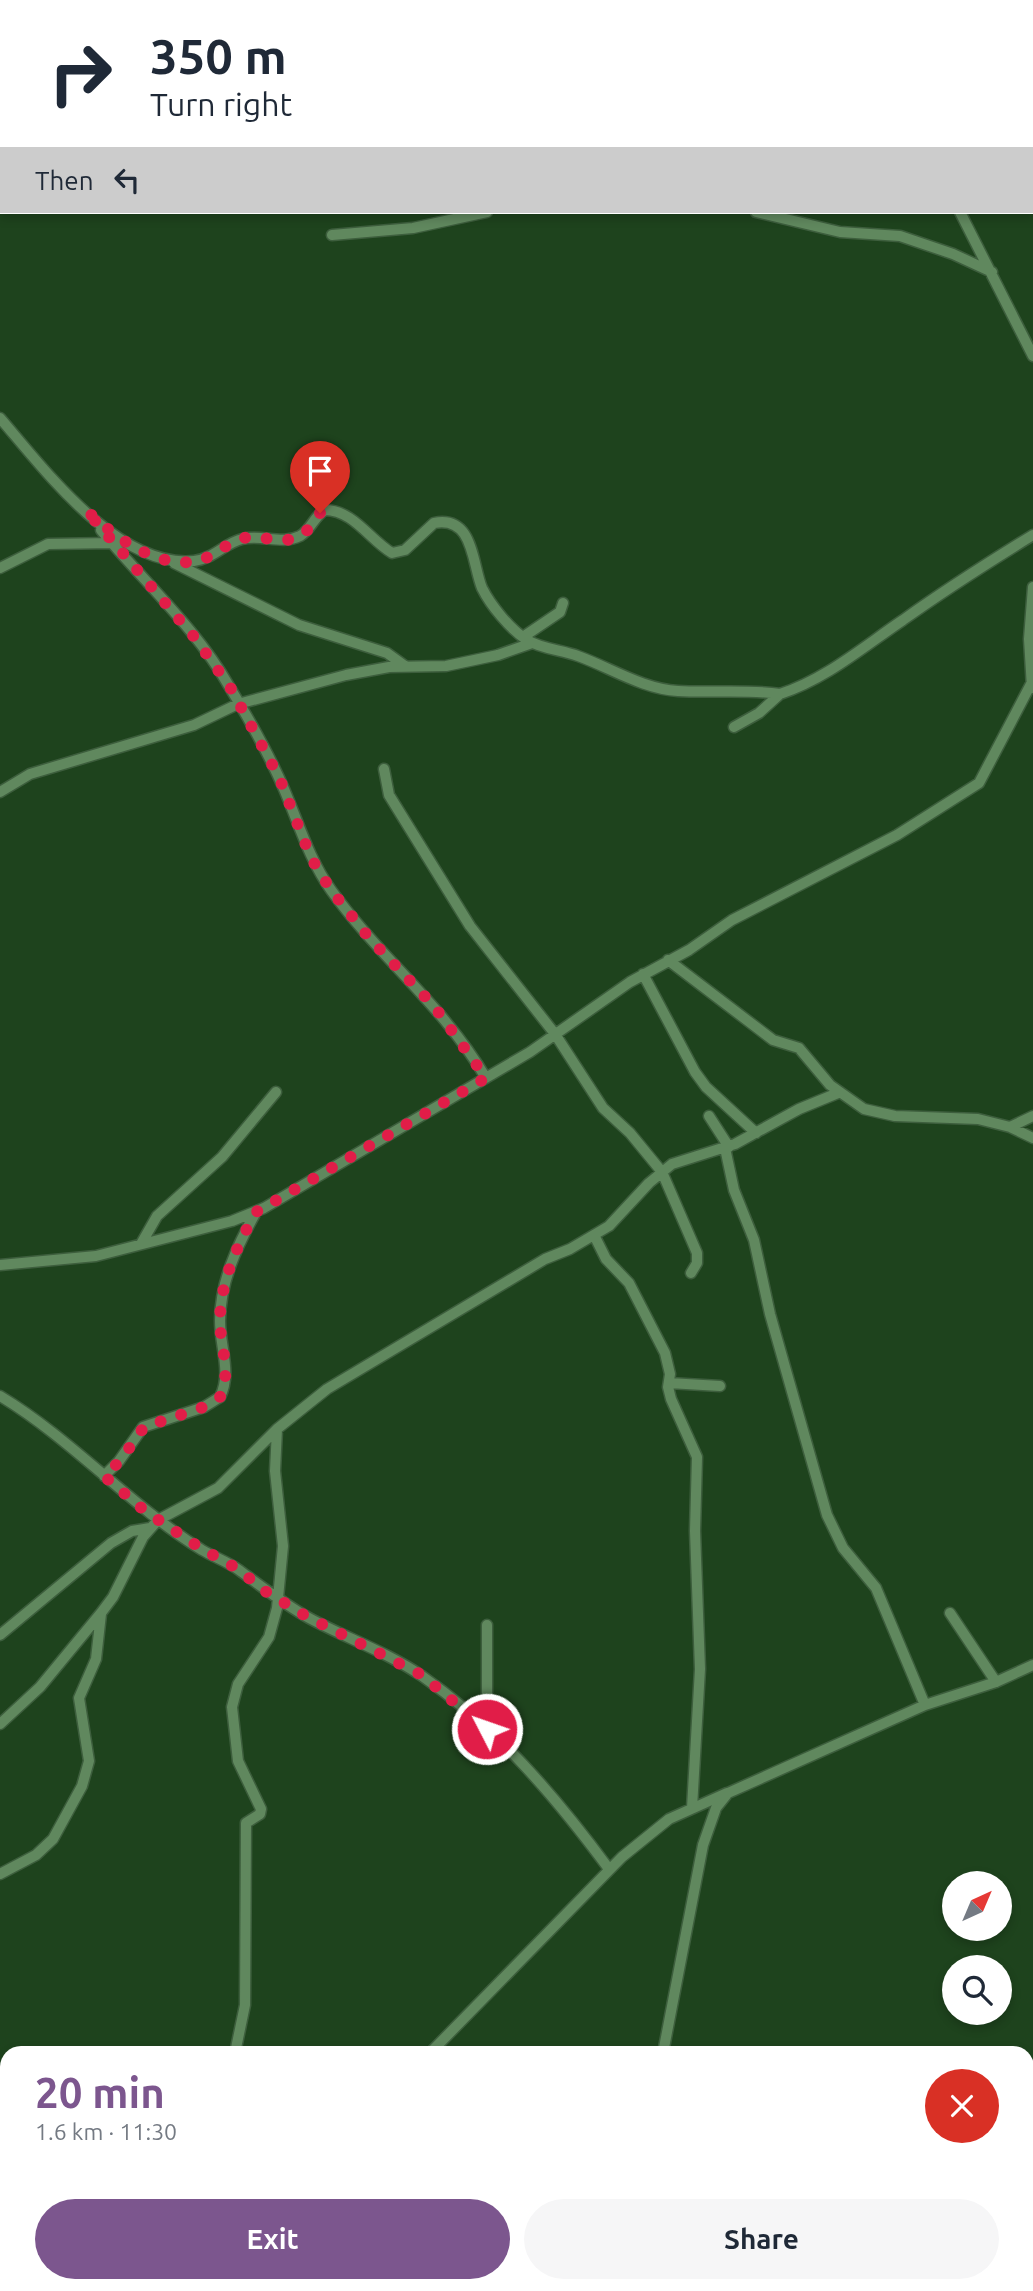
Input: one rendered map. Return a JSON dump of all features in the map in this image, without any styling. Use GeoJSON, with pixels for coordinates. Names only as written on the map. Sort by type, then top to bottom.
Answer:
{"type":"FeatureCollection","features":[{"type":"Feature","properties":{"kind":"street"},"geometry":{"type":"LineString","coordinates":[[332,235],[423,226],[478,214]]}},
{"type":"Feature","properties":{"kind":"street"},"geometry":{"type":"LineString","coordinates":[[764,214],[840,232],[900,236],[953,254],[992,272]]}},
{"type":"Feature","properties":{"kind":"street"},"geometry":{"type":"LineString","coordinates":[[961,214],[1033,356]]}},
{"type":"Feature","properties":{"kind":"street"},"geometry":{"type":"LineString","coordinates":[[0,418],[38,465],[108,531],[299,625],[387,653],[405,666]]}},
{"type":"Feature","properties":{"kind":"street"},"geometry":{"type":"LineString","coordinates":[[86,510],[195,638],[238,704],[279,777],[319,873],[370,939],[434,1006],[486,1078]]}},
{"type":"Feature","properties":{"kind":"street"},"geometry":{"type":"LineString","coordinates":[[170,561],[203,559],[237,541],[251,537],[293,539],[304,534],[326,510],[333,510],[349,518],[392,553],[405,550],[434,523],[447,522],[458,528],[468,539],[486,594],[528,640],[575,655],[625,677],[665,689],[780,694]]}},
{"type":"Feature","properties":{"kind":"street"},"geometry":{"type":"LineString","coordinates":[[734,727],[749,720],[780,694],[810,682],[850,658],[951,587],[1033,535]]}},
{"type":"Feature","properties":{"kind":"street"},"geometry":{"type":"LineString","coordinates":[[0,568],[48,544],[112,543]]}},
{"type":"Feature","properties":{"kind":"street"},"geometry":{"type":"LineString","coordinates":[[0,1265],[96,1256],[256,1212],[486,1078],[643,974],[689,950],[732,920],[897,835],[979,783],[1032,687],[1029,639],[1033,587]]}},
{"type":"Feature","properties":{"kind":"street"},"geometry":{"type":"LineString","coordinates":[[0,792],[30,774],[194,725],[238,704],[346,675],[405,666],[446,666],[498,655],[528,640],[560,612],[562,603]]}},
{"type":"Feature","properties":{"kind":"street"},"geometry":{"type":"LineString","coordinates":[[384,769],[389,795],[470,926],[555,1034],[603,1108],[630,1133],[662,1172],[696,1253],[697,1263],[691,1273]]}},
{"type":"Feature","properties":{"kind":"street"},"geometry":{"type":"LineString","coordinates":[[668,960],[723,1005],[773,1040],[801,1049],[815,1070],[838,1093],[864,1109],[883,1114],[978,1119],[1010,1127],[1033,1138]]}},
{"type":"Feature","properties":{"kind":"street"},"geometry":{"type":"LineString","coordinates":[[643,974],[695,1072],[706,1087],[756,1133]]}},
{"type":"Feature","properties":{"kind":"street"},"geometry":{"type":"LineString","coordinates":[[141,1244],[148,1227],[157,1216],[222,1157],[275,1092]]}},
{"type":"Feature","properties":{"kind":"street"},"geometry":{"type":"LineString","coordinates":[[0,1636],[111,1543],[132,1531],[154,1524],[218,1488],[276,1429],[327,1389],[536,1265],[594,1235],[620,1217],[662,1172],[680,1160],[727,1147],[838,1093]]}},
{"type":"Feature","properties":{"kind":"street"},"geometry":{"type":"LineString","coordinates":[[709,1116],[727,1147],[734,1191],[754,1240],[770,1314],[827,1515],[843,1548],[876,1588],[925,1705]]}},
{"type":"Feature","properties":{"kind":"street"},"geometry":{"type":"LineString","coordinates":[[1010,1127],[1033,1116]]}},
{"type":"Feature","properties":{"kind":"street"},"geometry":{"type":"LineString","coordinates":[[104,1476],[120,1461],[144,1427],[204,1407],[220,1397],[226,1373],[220,1321],[222,1299],[241,1239],[256,1212]]}},
{"type":"Feature","properties":{"kind":"street"},"geometry":{"type":"LineString","coordinates":[[594,1235],[606,1259],[629,1283],[665,1353],[670,1374],[671,1399],[690,1438],[698,1467],[695,1531],[700,1670],[692,1808]]}},
{"type":"Feature","properties":{"kind":"street"},"geometry":{"type":"LineString","coordinates":[[669,1383],[720,1386]]}},
{"type":"Feature","properties":{"kind":"street"},"geometry":{"type":"LineString","coordinates":[[0,1396],[49,1430],[104,1476],[154,1524],[238,1569],[278,1599],[420,1674],[487,1729],[549,1791],[609,1870]]}},
{"type":"Feature","properties":{"kind":"street"},"geometry":{"type":"LineString","coordinates":[[236,2046],[245,2004],[246,1823],[260,1814],[261,1809],[238,1760],[232,1707],[238,1684],[269,1637],[278,1599],[283,1546],[275,1471],[276,1429]]}},
{"type":"Feature","properties":{"kind":"street"},"geometry":{"type":"LineString","coordinates":[[0,1724],[40,1687],[101,1613],[113,1597],[137,1546],[154,1524]]}},
{"type":"Feature","properties":{"kind":"street"},"geometry":{"type":"LineString","coordinates":[[0,1874],[36,1855],[53,1839],[72,1808],[85,1777],[88,1753],[79,1698],[96,1659],[101,1613]]}},
{"type":"Feature","properties":{"kind":"street"},"geometry":{"type":"LineString","coordinates":[[950,1613],[996,1682]]}},
{"type":"Feature","properties":{"kind":"street"},"geometry":{"type":"LineString","coordinates":[[487,1625],[487,1729]]}},
{"type":"Feature","properties":{"kind":"street"},"geometry":{"type":"LineString","coordinates":[[437,2046],[609,1870],[657,1827],[692,1808],[925,1705],[996,1682],[1033,1665]]}},
{"type":"Feature","properties":{"kind":"street"},"geometry":{"type":"LineString","coordinates":[[664,2046],[703,1845],[716,1808],[728,1793]]}},
{"type":"Feature","properties":{"kind":"route"},"geometry":{"type":"LineString","coordinates":[[320,513],[304,534],[293,539],[251,537],[237,541],[203,559],[170,561],[138,548],[108,531],[86,510],[129,564],[195,638],[230,687],[279,777],[319,873],[370,939],[414,982],[456,1033],[486,1078],[256,1212],[241,1239],[222,1299],[221,1341],[226,1373],[220,1397],[204,1407],[144,1427],[120,1461],[104,1476],[145,1511],[238,1569],[265,1591],[306,1616],[420,1674],[487,1729]]}}]}
